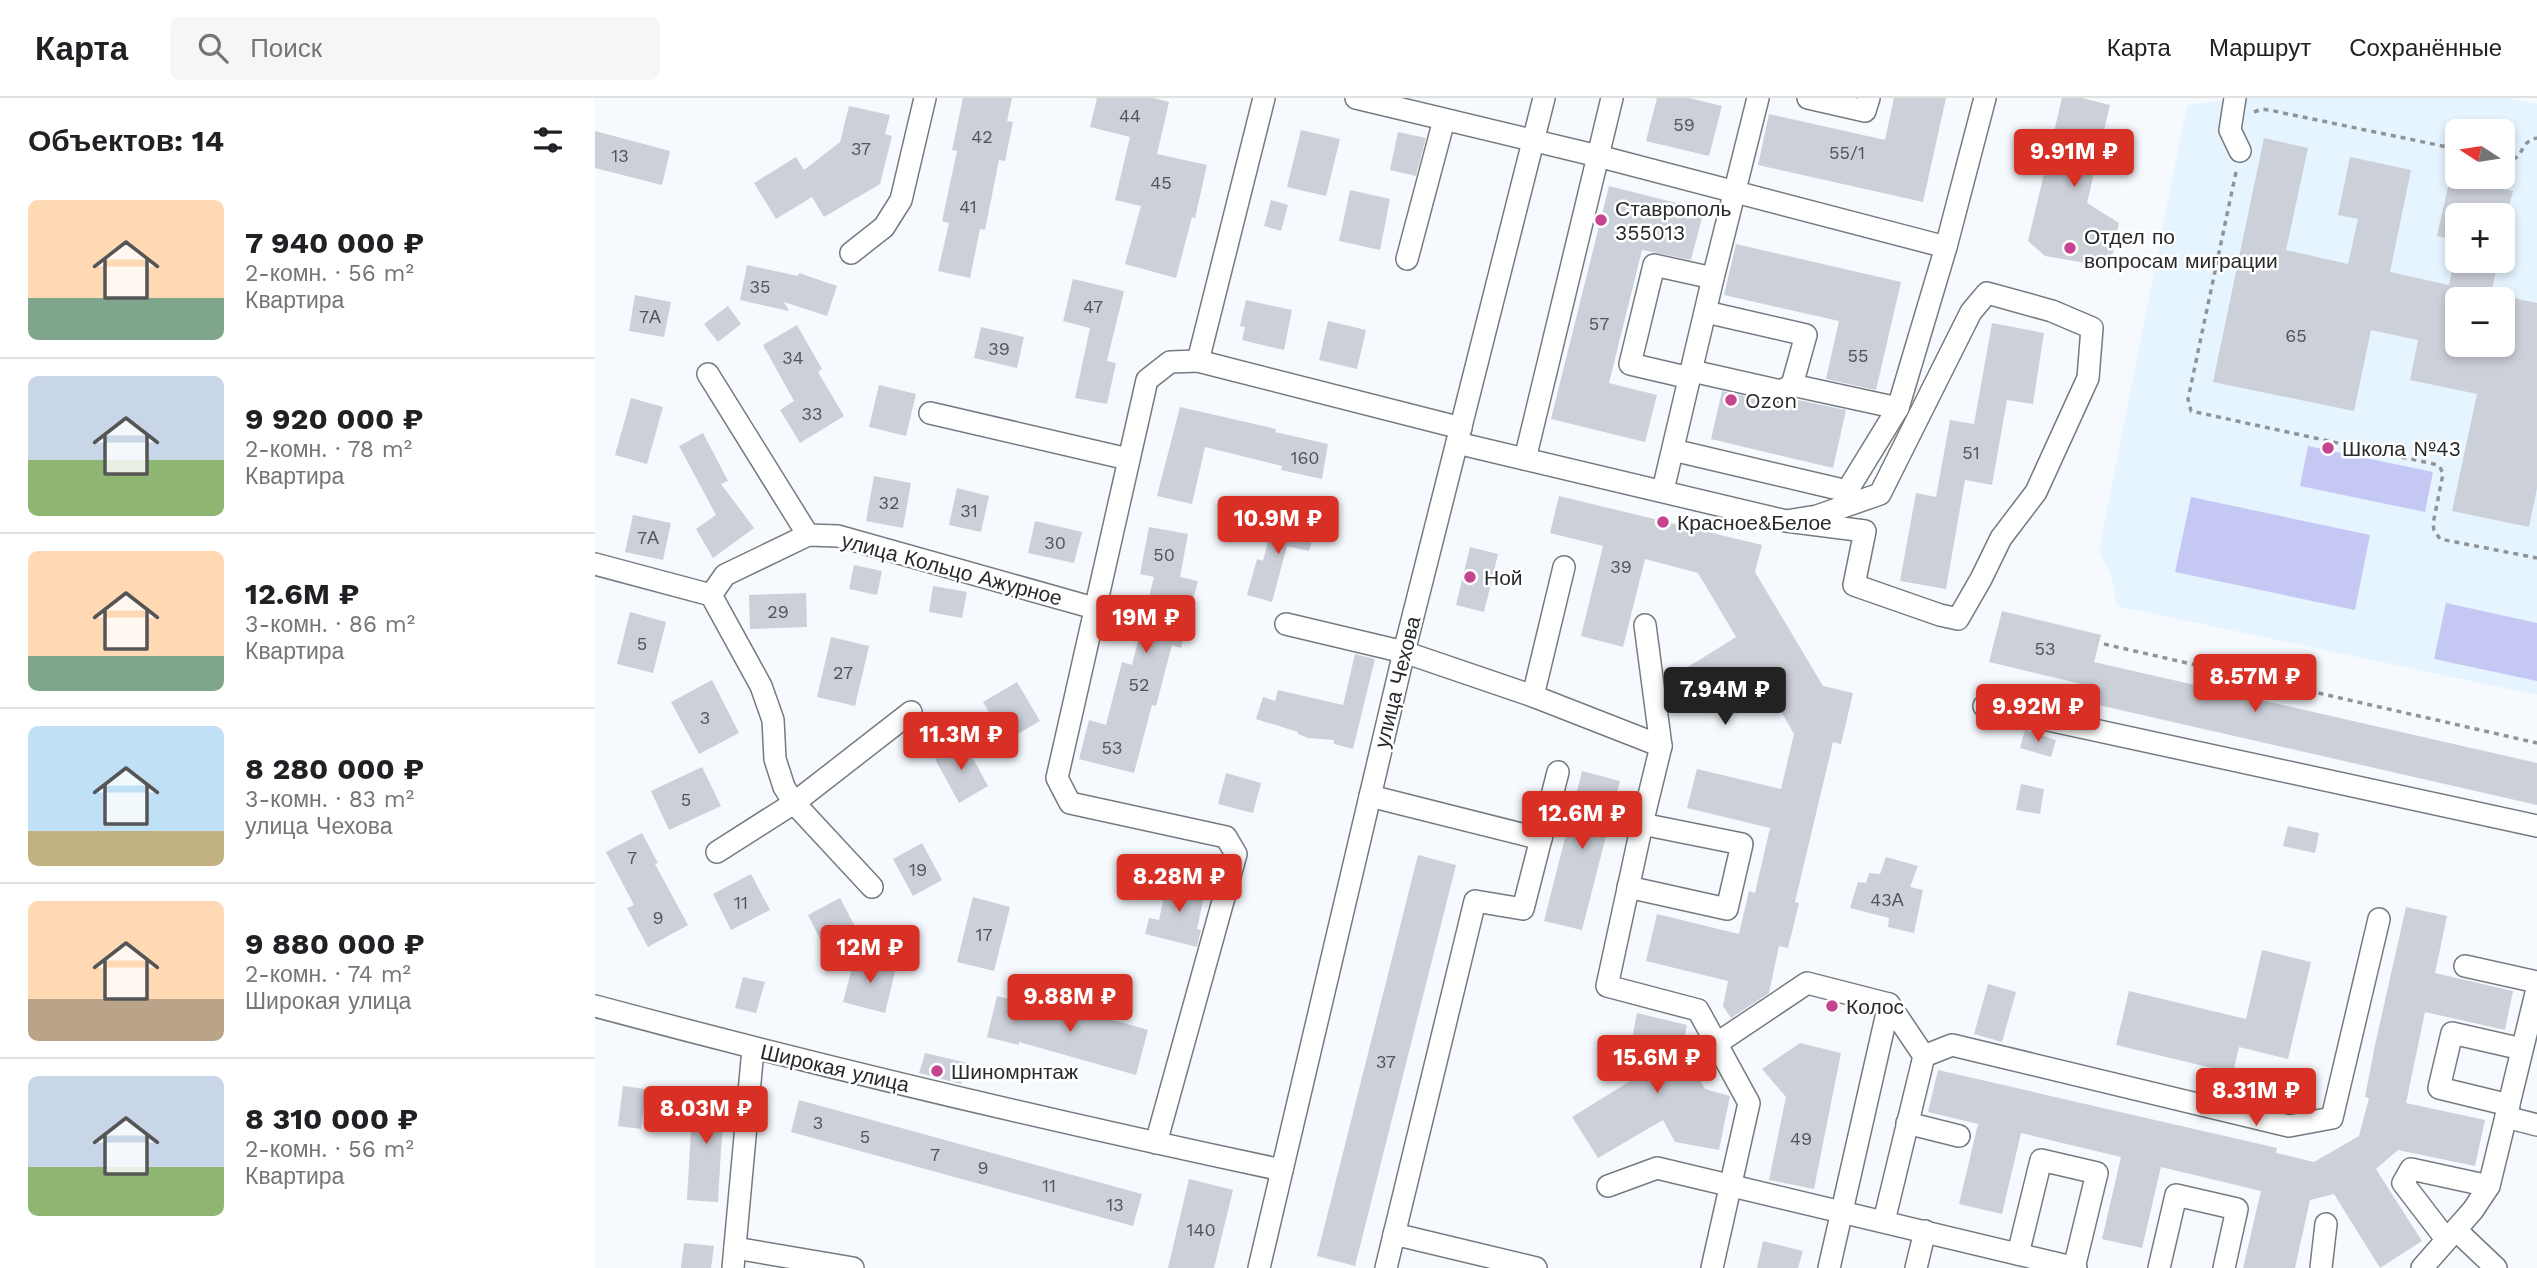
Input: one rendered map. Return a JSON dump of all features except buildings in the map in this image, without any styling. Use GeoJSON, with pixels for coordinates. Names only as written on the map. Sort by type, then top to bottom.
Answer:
{"type":"FeatureCollection","features":[{"type":"Feature","properties":{"kind":"street"},"geometry":{"type":"LineString","coordinates":[[851,253],[884,227],[901,200],[925,98]]}},
{"type":"Feature","properties":{"kind":"street"},"geometry":{"type":"LineString","coordinates":[[1198,360],[1264,98]]}},
{"type":"Feature","properties":{"kind":"street"},"geometry":{"type":"LineString","coordinates":[[1356,98],[1598,156],[1946,247]]}},
{"type":"Feature","properties":{"kind":"street","name":"улица Чехова"},"geometry":{"type":"LineString","coordinates":[[1259,1268],[1404,652],[1544,98]]}},
{"type":"Feature","properties":{"kind":"street"},"geometry":{"type":"LineString","coordinates":[[1525,459],[1612,98]]}},
{"type":"Feature","properties":{"kind":"street"},"geometry":{"type":"LineString","coordinates":[[1663,491],[1758,98]]}},
{"type":"Feature","properties":{"kind":"street"},"geometry":{"type":"LineString","coordinates":[[1808,98],[1865,111],[1869,98]]}},
{"type":"Feature","properties":{"kind":"street"},"geometry":{"type":"LineString","coordinates":[[1673,450],[1847,491],[1898,408],[1946,247],[1985,98]]}},
{"type":"Feature","properties":{"kind":"street"},"geometry":{"type":"LineString","coordinates":[[2235,98],[2230,130],[2240,151]]}},
{"type":"Feature","properties":{"kind":"street"},"geometry":{"type":"LineString","coordinates":[[1407,259],[1444,120]]}},
{"type":"Feature","properties":{"kind":"street"},"geometry":{"type":"LineString","coordinates":[[1713,278],[1654,264],[1630,364],[1781,391],[1792,385],[1898,408]]}},
{"type":"Feature","properties":{"kind":"street"},"geometry":{"type":"LineString","coordinates":[[1156,1143],[1236,854],[1226,836],[1070,803],[1057,778],[1147,380],[1170,362],[1198,360],[1459,435],[1525,459],[1786,521],[1865,531],[1854,585],[1958,619],[2001,538],[2036,492],[2088,378],[2092,328],[2052,311],[1987,293],[1971,313],[1880,494],[1817,516],[1786,521]]}},
{"type":"Feature","properties":{"kind":"street"},"geometry":{"type":"LineString","coordinates":[[1706,312],[1806,335],[1792,385]]}},
{"type":"Feature","properties":{"kind":"street"},"geometry":{"type":"LineString","coordinates":[[708,374],[808,535]]}},
{"type":"Feature","properties":{"kind":"street"},"geometry":{"type":"LineString","coordinates":[[930,413],[1128,459]]}},
{"type":"Feature","properties":{"kind":"street","name":"улица Кольцо Ажурное"},"geometry":{"type":"LineString","coordinates":[[711,594],[725,575],[808,535],[838,536],[1094,608]]}},
{"type":"Feature","properties":{"kind":"street"},"geometry":{"type":"LineString","coordinates":[[595,564],[711,594],[761,687],[773,720],[775,759],[784,787],[794,803],[873,887]]}},
{"type":"Feature","properties":{"kind":"street"},"geometry":{"type":"LineString","coordinates":[[1533,696],[1564,567]]}},
{"type":"Feature","properties":{"kind":"street"},"geometry":{"type":"LineString","coordinates":[[1286,624],[1404,652],[1533,696],[1661,746]]}},
{"type":"Feature","properties":{"kind":"street"},"geometry":{"type":"LineString","coordinates":[[1646,625],[1661,746],[1607,986],[1698,1010],[1749,1103],[1712,1268]]}},
{"type":"Feature","properties":{"kind":"street"},"geometry":{"type":"LineString","coordinates":[[1984,706],[2537,826]]}},
{"type":"Feature","properties":{"kind":"street"},"geometry":{"type":"LineString","coordinates":[[717,852],[794,803],[911,712]]}},
{"type":"Feature","properties":{"kind":"street"},"geometry":{"type":"LineString","coordinates":[[1386,1268],[1475,901],[1523,909],[1557,772]]}},
{"type":"Feature","properties":{"kind":"street"},"geometry":{"type":"LineString","coordinates":[[1370,796],[1541,839]]}},
{"type":"Feature","properties":{"kind":"street"},"geometry":{"type":"LineString","coordinates":[[1628,887],[1727,909],[1742,844],[1642,824]]}},
{"type":"Feature","properties":{"kind":"street"},"geometry":{"type":"LineString","coordinates":[[1924,1056],[1952,1045],[2289,1126],[2332,1118],[2379,919]]}},
{"type":"Feature","properties":{"kind":"street"},"geometry":{"type":"LineString","coordinates":[[2465,965],[2537,982]]}},
{"type":"Feature","properties":{"kind":"street"},"geometry":{"type":"LineString","coordinates":[[1716,1044],[1807,983],[1889,1004],[1924,1056],[1884,1221]]}},
{"type":"Feature","properties":{"kind":"street"},"geometry":{"type":"LineString","coordinates":[[2422,1268],[2489,1186],[2537,989]]}},
{"type":"Feature","properties":{"kind":"street"},"geometry":{"type":"LineString","coordinates":[[1829,1268],[1889,1004]]}},
{"type":"Feature","properties":{"kind":"street","name":"Широкая улица"},"geometry":{"type":"LineString","coordinates":[[595,1006],[753,1049],[1282,1170]]}},
{"type":"Feature","properties":{"kind":"street"},"geometry":{"type":"LineString","coordinates":[[2522,1049],[2452,1033],[2439,1088],[2507,1111],[2537,1125]]}},
{"type":"Feature","properties":{"kind":"street"},"geometry":{"type":"LineString","coordinates":[[753,1049],[734,1258],[853,1268]]}},
{"type":"Feature","properties":{"kind":"street"},"geometry":{"type":"LineString","coordinates":[[1907,1123],[1959,1136]]}},
{"type":"Feature","properties":{"kind":"street"},"geometry":{"type":"LineString","coordinates":[[1608,1186],[1657,1168],[2075,1268],[2097,1173],[2041,1160],[2018,1254]]}},
{"type":"Feature","properties":{"kind":"street"},"geometry":{"type":"LineString","coordinates":[[2489,1186],[2411,1169],[2403,1183],[2451,1235],[2496,1268]]}},
{"type":"Feature","properties":{"kind":"street"},"geometry":{"type":"LineString","coordinates":[[2158,1268],[2176,1195],[2237,1209],[2224,1268]]}},
{"type":"Feature","properties":{"kind":"street"},"geometry":{"type":"LineString","coordinates":[[2321,1268],[2326,1224]]}},
{"type":"Feature","properties":{"kind":"street"},"geometry":{"type":"LineString","coordinates":[[1916,1268],[1925,1231]]}},
{"type":"Feature","properties":{"kind":"street"},"geometry":{"type":"LineString","coordinates":[[1394,1234],[1536,1268]]}},
{"type":"Feature","properties":{"kind":"path"},"geometry":{"type":"LineString","coordinates":[[2250,115],[2262,109],[2269,110],[2445,147]]}},
{"type":"Feature","properties":{"kind":"path"},"geometry":{"type":"LineString","coordinates":[[2515,159],[2525,144],[2537,138]]}},
{"type":"Feature","properties":{"kind":"path"},"geometry":{"type":"LineString","coordinates":[[2240,151],[2188,400],[2192,411],[2434,464],[2440,467],[2443,474],[2433,524],[2440,539],[2537,558]]}},
{"type":"Feature","properties":{"kind":"path"},"geometry":{"type":"LineString","coordinates":[[2104,643],[2537,743]]}},
{"type":"Feature","properties":{"kind":"shaded area","name":"Школа №43"},"geometry":{"type":"Polygon","coordinates":[[[2248,98],[2509,98],[2537,104],[2537,695],[2117,606],[2112,578],[2099,551],[2187,105],[2248,98]]]}},
{"type":"Feature","properties":{"kind":"shaded area"},"geometry":{"type":"Polygon","coordinates":[[[2308,446],[2433,472],[2425,512],[2300,486],[2308,446]]]}},
{"type":"Feature","properties":{"kind":"shaded area"},"geometry":{"type":"Polygon","coordinates":[[[2191,497],[2370,535],[2355,610],[2175,572],[2191,497]]]}},
{"type":"Feature","properties":{"kind":"shaded area"},"geometry":{"type":"Polygon","coordinates":[[[2446,603],[2537,623],[2537,681],[2434,659],[2446,603]]]}},
{"type":"Feature","properties":{"kind":"place","name":"Ставрополь 355013"},"geometry":{"type":"Point","coordinates":[1601,220]}},
{"type":"Feature","properties":{"kind":"place","name":"Отдел по вопросам миграции"},"geometry":{"type":"Point","coordinates":[2070,248]}},
{"type":"Feature","properties":{"kind":"place","name":"Ozon"},"geometry":{"type":"Point","coordinates":[1731,400]}},
{"type":"Feature","properties":{"kind":"place","name":"Школа №43"},"geometry":{"type":"Point","coordinates":[2328,448]}},
{"type":"Feature","properties":{"kind":"place","name":"Красное&Белое"},"geometry":{"type":"Point","coordinates":[1663,522]}},
{"type":"Feature","properties":{"kind":"place","name":"Ной"},"geometry":{"type":"Point","coordinates":[1470,577]}},
{"type":"Feature","properties":{"kind":"place","name":"Колос"},"geometry":{"type":"Point","coordinates":[1832,1006]}},
{"type":"Feature","properties":{"kind":"place","name":"Шиномрнтаж"},"geometry":{"type":"Point","coordinates":[937,1071]}}]}
